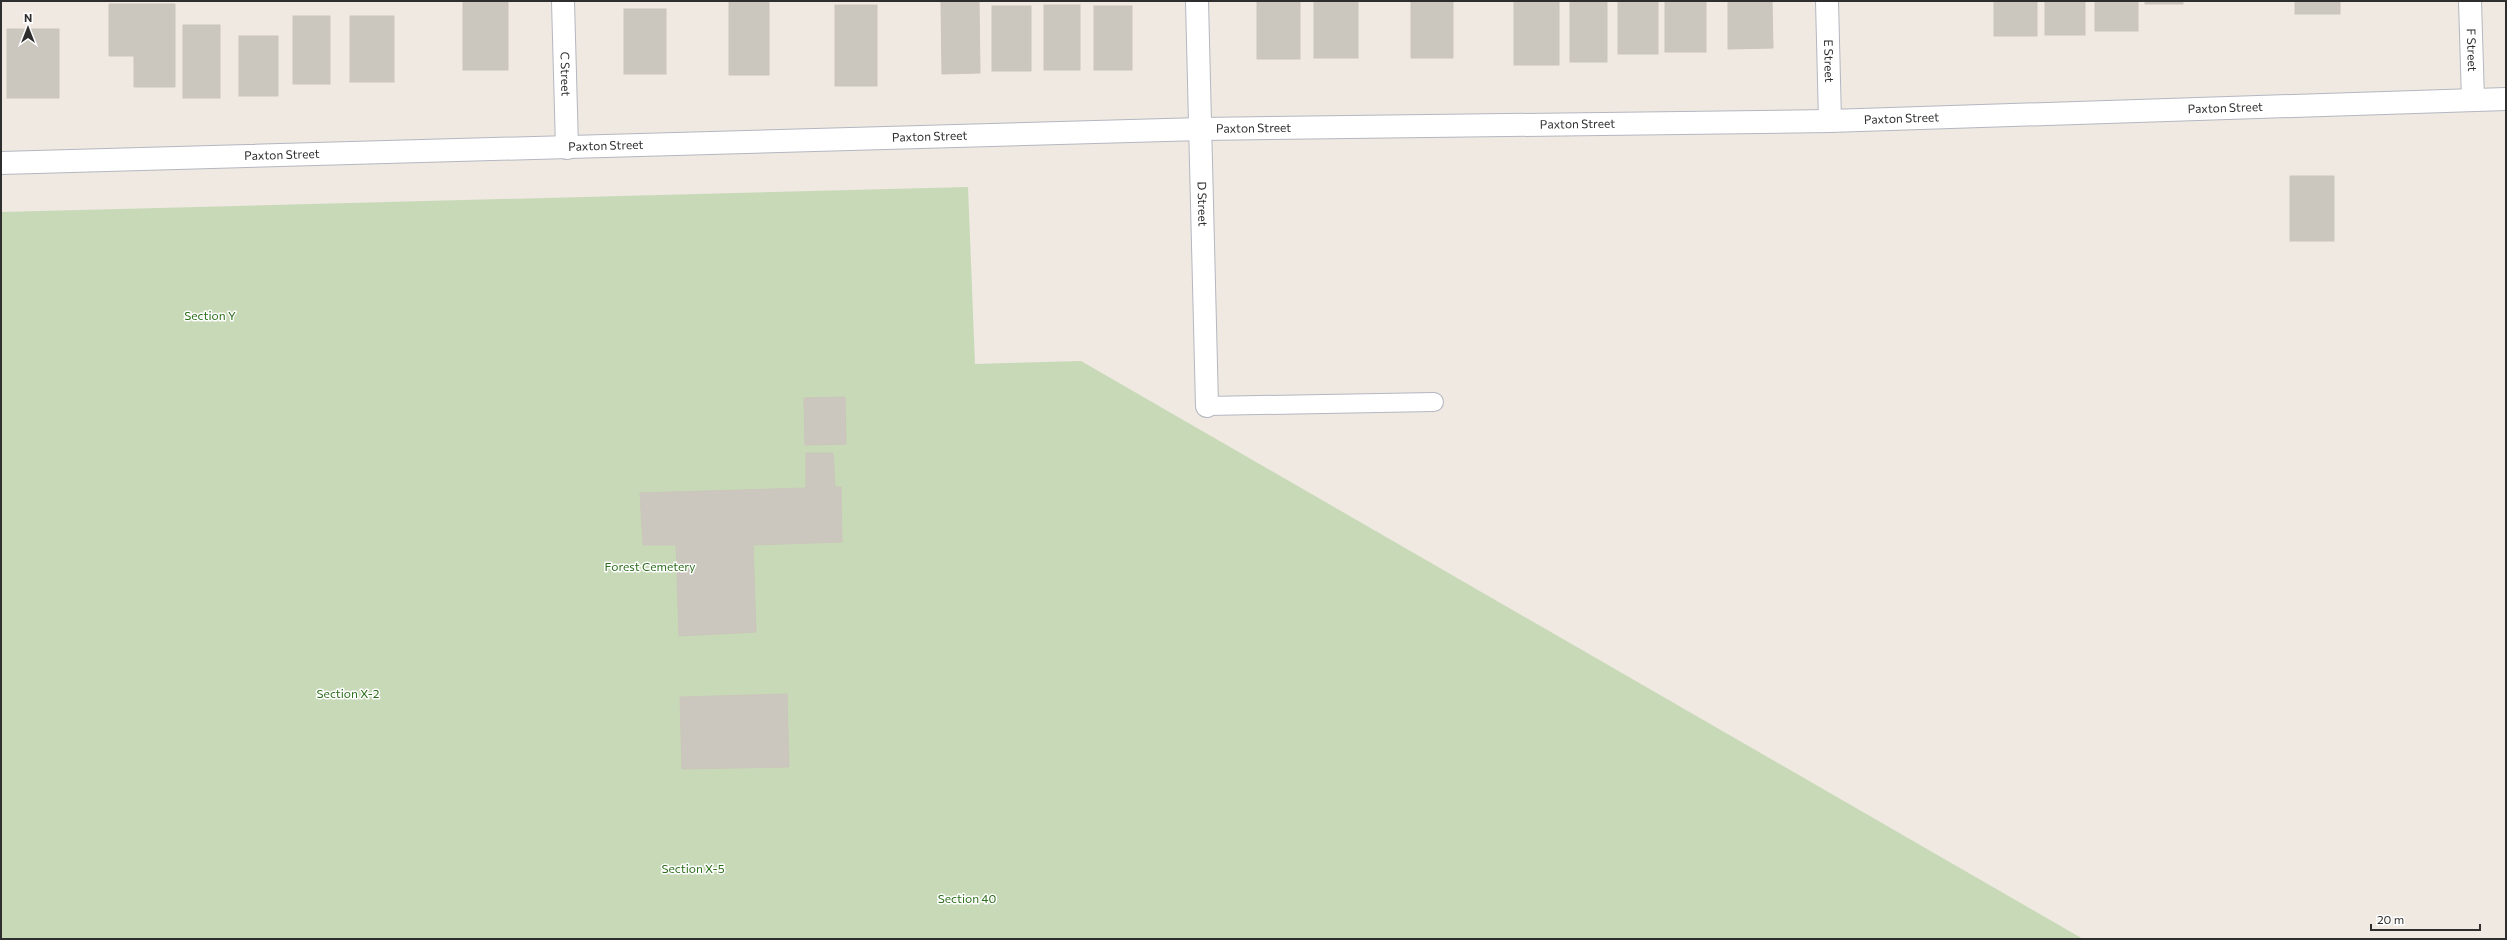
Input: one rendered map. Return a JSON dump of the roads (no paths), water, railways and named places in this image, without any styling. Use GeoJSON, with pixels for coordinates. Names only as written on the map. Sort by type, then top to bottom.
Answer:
{"type":"FeatureCollection","features":[{"type":"Feature","properties":{"kind":"street","name":"C Street"},"geometry":{"type":"LineString","coordinates":[[563,1],[566,148]]}},
{"type":"Feature","properties":{"kind":"street","name":"D Street"},"geometry":{"type":"LineString","coordinates":[[1197,1],[1207,406]]}},
{"type":"Feature","properties":{"kind":"street","name":"E Street"},"geometry":{"type":"LineString","coordinates":[[1827,1],[1830,121]]}},
{"type":"Feature","properties":{"kind":"street","name":"F Street"},"geometry":{"type":"LineString","coordinates":[[2470,1],[2473,100]]}},
{"type":"Feature","properties":{"kind":"street","name":"Paxton Street"},"geometry":{"type":"LineString","coordinates":[[1,163],[1201,129],[1830,121],[2506,99]]}},
{"type":"Feature","properties":{"kind":"lane"},"geometry":{"type":"LineString","coordinates":[[1207,406],[1434,402]]}},
{"type":"Feature","properties":{"kind":"park label","name":"Section Y"},"geometry":{"type":"Point","coordinates":[210,316]}},
{"type":"Feature","properties":{"kind":"park label","name":"Forest Cemetery"},"geometry":{"type":"Point","coordinates":[650,567]}},
{"type":"Feature","properties":{"kind":"park label","name":"Section X-2"},"geometry":{"type":"Point","coordinates":[348,694]}},
{"type":"Feature","properties":{"kind":"park label","name":"Section X-5"},"geometry":{"type":"Point","coordinates":[693,869]}},
{"type":"Feature","properties":{"kind":"park label","name":"Section 40"},"geometry":{"type":"Point","coordinates":[967,899]}}]}
